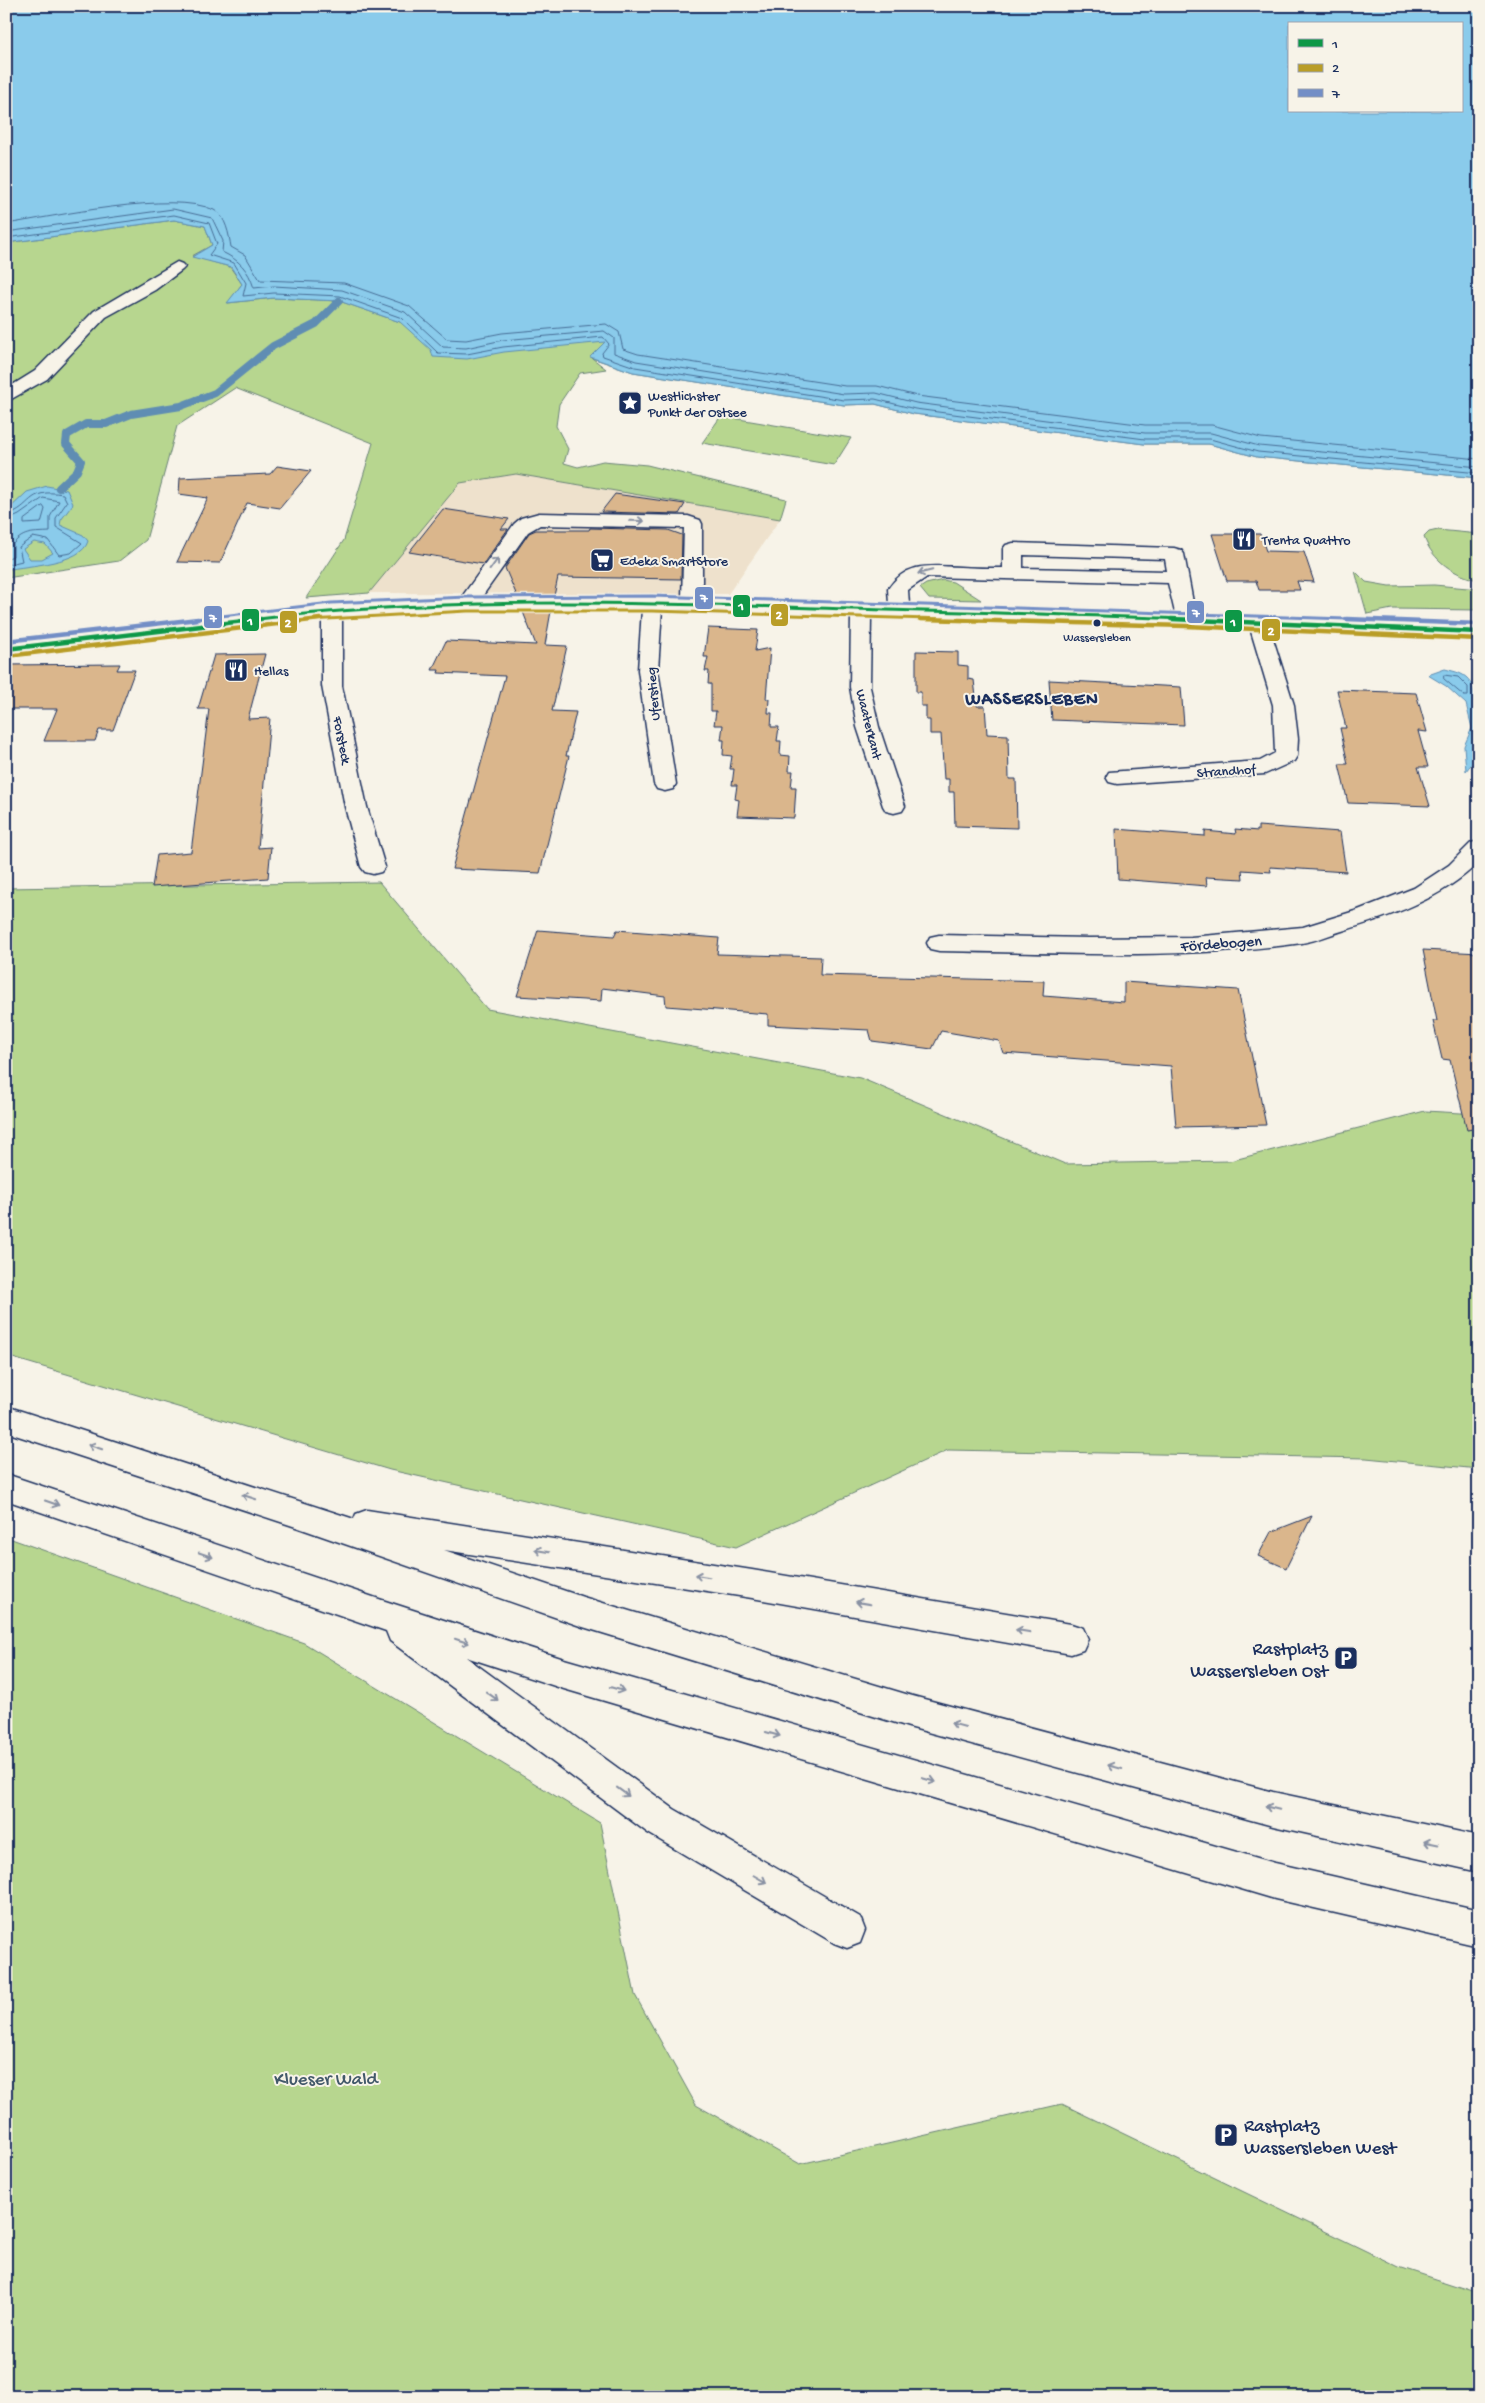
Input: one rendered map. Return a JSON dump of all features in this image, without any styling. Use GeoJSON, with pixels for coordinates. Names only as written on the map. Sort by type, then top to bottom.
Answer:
{"type":"FeatureCollection","features":[{"type":"Feature","properties":{"kind":"main road"},"geometry":{"type":"LineString","coordinates":[[6,397],[41,376],[100,314],[149,287],[177,266]]}},
{"type":"Feature","properties":{"kind":"main road"},"geometry":{"type":"LineString","coordinates":[[467,604],[521,528],[528,522],[539,519],[688,522],[693,524],[692,605]]}},
{"type":"Feature","properties":{"kind":"main road"},"geometry":{"type":"LineString","coordinates":[[900,611],[898,589],[912,574],[933,570],[958,573],[1178,578],[1186,619]]}},
{"type":"Feature","properties":{"kind":"main road"},"geometry":{"type":"LineString","coordinates":[[958,573],[977,580],[1015,605],[1020,614]]}},
{"type":"Feature","properties":{"kind":"main road"},"geometry":{"type":"LineString","coordinates":[[6,649],[332,610],[467,604],[652,603],[1186,619],[1479,632]]}},
{"type":"Feature","properties":{"kind":"main road","name":"Uferstieg"},"geometry":{"type":"LineString","coordinates":[[652,603],[648,670],[656,734],[665,784]]}},
{"type":"Feature","properties":{"kind":"main road","name":"Forsteck"},"geometry":{"type":"LineString","coordinates":[[332,610],[332,686],[356,806],[373,867]]}},
{"type":"Feature","properties":{"kind":"main road","name":"Waaterkant"},"geometry":{"type":"LineString","coordinates":[[861,610],[860,687],[868,727],[894,806]]}},
{"type":"Feature","properties":{"kind":"main road","name":"Strandhof"},"geometry":{"type":"LineString","coordinates":[[1117,777],[1265,767],[1286,756],[1288,735],[1280,689],[1258,623]]}},
{"type":"Feature","properties":{"kind":"main road","name":"Fördebogen"},"geometry":{"type":"LineString","coordinates":[[939,943],[1088,946],[1191,945],[1304,935],[1366,916],[1422,893],[1457,870],[1479,848]]}},
{"type":"Feature","properties":{"kind":"main road"},"geometry":{"type":"LineString","coordinates":[[6,1419],[296,1512],[583,1612],[909,1712],[1273,1809],[1479,1854]]}},
{"type":"Feature","properties":{"kind":"main road"},"geometry":{"type":"LineString","coordinates":[[6,1487],[382,1615],[564,1674],[1275,1881],[1479,1928]]}},
{"type":"Feature","properties":{"kind":"main road"},"geometry":{"type":"LineString","coordinates":[[296,1512],[752,1584],[1071,1639]]}},
{"type":"Feature","properties":{"kind":"main road"},"geometry":{"type":"LineString","coordinates":[[382,1615],[661,1820],[848,1930]]}},
{"type":"Feature","properties":{"kind":"shaded area"},"geometry":{"type":"Polygon","coordinates":[[[516,474],[780,519],[728,594],[369,593],[459,483],[516,474]]]}},
{"type":"Feature","properties":{"kind":"green space"},"geometry":{"type":"Polygon","coordinates":[[[174,220],[205,226],[212,245],[192,256],[230,267],[242,284],[228,303],[274,298],[339,301],[400,322],[600,334],[1479,478],[1257,457],[1209,444],[1144,444],[914,414],[875,404],[844,405],[633,372],[592,358],[606,369],[580,373],[559,404],[556,426],[568,449],[564,463],[578,467],[603,461],[647,465],[786,499],[780,519],[516,474],[460,483],[369,593],[306,598],[344,540],[373,443],[235,388],[177,426],[146,540],[119,561],[6,578],[6,243],[174,220]]]}},
{"type":"Feature","properties":{"kind":"green space"},"geometry":{"type":"Polygon","coordinates":[[[721,416],[851,438],[834,465],[702,443],[721,416]]]}},
{"type":"Feature","properties":{"kind":"green space"},"geometry":{"type":"Polygon","coordinates":[[[1438,530],[1479,534],[1479,580],[1453,571],[1433,553],[1424,537],[1429,532],[1438,530]]]}},
{"type":"Feature","properties":{"kind":"green space"},"geometry":{"type":"Polygon","coordinates":[[[1355,571],[1366,582],[1389,586],[1434,585],[1479,589],[1479,610],[1392,609],[1367,614],[1355,571]]]}},
{"type":"Feature","properties":{"kind":"green space"},"geometry":{"type":"Polygon","coordinates":[[[943,580],[953,582],[981,600],[929,599],[920,588],[926,584],[943,580]]]}},
{"type":"Feature","properties":{"kind":"green space"},"geometry":{"type":"Polygon","coordinates":[[[379,882],[487,1009],[860,1078],[1065,1164],[1230,1161],[1425,1111],[1479,1114],[1479,1469],[1366,1458],[948,1450],[736,1547],[390,1470],[6,1356],[6,888],[379,882]]]}},
{"type":"Feature","properties":{"kind":"green space","name":"Klueser Wald"},"geometry":{"type":"Polygon","coordinates":[[[6,1537],[304,1643],[600,1823],[635,1995],[696,2105],[800,2164],[1062,2104],[1399,2267],[1479,2293],[1479,2397],[6,2397],[6,1537]]]}},
{"type":"Feature","properties":{"kind":"water"},"geometry":{"type":"Polygon","coordinates":[[[6,6],[1479,6],[1479,478],[1257,457],[1209,444],[1144,444],[914,414],[875,404],[844,405],[633,372],[590,357],[605,342],[504,352],[467,359],[433,357],[431,350],[400,322],[339,301],[274,298],[227,303],[242,284],[231,267],[192,257],[212,245],[205,226],[174,220],[6,243],[6,6]]]}},
{"type":"Feature","properties":{"kind":"water"},"geometry":{"type":"Polygon","coordinates":[[[47,486],[67,490],[73,504],[61,520],[60,525],[83,535],[88,541],[84,549],[76,555],[65,559],[6,570],[6,512],[27,492],[47,486]],[[34,542],[23,549],[30,559],[42,559],[53,553],[45,544],[34,542]]]}},
{"type":"Feature","properties":{"kind":"water"},"geometry":{"type":"Polygon","coordinates":[[[1445,669],[1463,675],[1469,680],[1473,688],[1479,751],[1477,758],[1466,771],[1464,746],[1472,728],[1466,704],[1446,686],[1428,675],[1445,669]]]}},
{"type":"Feature","properties":{"kind":"building"},"geometry":{"type":"Polygon","coordinates":[[[277,466],[311,471],[280,508],[247,503],[220,563],[177,562],[208,498],[179,494],[180,478],[270,474],[277,466]]]}},
{"type":"Feature","properties":{"kind":"building"},"geometry":{"type":"Polygon","coordinates":[[[615,494],[685,504],[679,514],[601,512],[615,494]]]}},
{"type":"Feature","properties":{"kind":"building"},"geometry":{"type":"Polygon","coordinates":[[[443,509],[509,519],[501,529],[508,529],[483,564],[409,552],[443,509]]]}},
{"type":"Feature","properties":{"kind":"building","name":"Edeka SmartStore"},"geometry":{"type":"Polygon","coordinates":[[[590,528],[668,530],[682,535],[681,579],[558,577],[554,596],[517,596],[505,568],[529,533],[536,530],[589,530],[590,528]]]}},
{"type":"Feature","properties":{"kind":"building"},"geometry":{"type":"Polygon","coordinates":[[[1212,534],[1260,534],[1266,551],[1304,552],[1314,582],[1297,581],[1300,590],[1259,590],[1256,581],[1227,581],[1212,534]]]}},
{"type":"Feature","properties":{"kind":"building"},"geometry":{"type":"Polygon","coordinates":[[[551,611],[545,645],[567,646],[552,711],[576,712],[566,756],[569,756],[540,873],[452,869],[505,676],[438,673],[439,670],[432,670],[446,641],[536,645],[523,612],[551,611]]]}},
{"type":"Feature","properties":{"kind":"building"},"geometry":{"type":"Polygon","coordinates":[[[708,628],[758,630],[755,651],[770,648],[766,699],[769,699],[768,713],[772,713],[771,727],[779,727],[777,741],[781,741],[780,755],[790,756],[789,771],[793,771],[791,787],[796,787],[794,818],[737,816],[739,800],[735,799],[737,785],[732,785],[734,769],[730,769],[732,756],[723,755],[724,740],[721,740],[723,725],[714,725],[716,711],[711,711],[711,684],[708,684],[709,671],[705,671],[708,657],[704,657],[708,628]]]}},
{"type":"Feature","properties":{"kind":"building"},"geometry":{"type":"Polygon","coordinates":[[[916,651],[958,652],[958,665],[968,666],[968,679],[974,680],[977,706],[985,706],[987,734],[1008,735],[1009,779],[1016,779],[1017,828],[955,826],[954,792],[949,792],[949,779],[944,779],[941,734],[930,734],[930,720],[926,720],[926,706],[921,706],[921,692],[916,692],[916,651]]]}},
{"type":"Feature","properties":{"kind":"building"},"geometry":{"type":"Polygon","coordinates":[[[265,654],[248,719],[270,718],[258,848],[271,847],[268,878],[152,887],[157,855],[191,852],[209,709],[198,709],[214,655],[265,654]]]}},
{"type":"Feature","properties":{"kind":"building"},"geometry":{"type":"Polygon","coordinates":[[[120,664],[117,670],[135,670],[113,730],[99,730],[95,741],[44,741],[57,709],[6,709],[6,665],[120,664]]]}},
{"type":"Feature","properties":{"kind":"building"},"geometry":{"type":"Polygon","coordinates":[[[1049,680],[1181,687],[1184,725],[1052,720],[1049,680]]]}},
{"type":"Feature","properties":{"kind":"building"},"geometry":{"type":"Polygon","coordinates":[[[1337,690],[1416,693],[1427,732],[1418,731],[1428,767],[1418,767],[1430,806],[1348,803],[1339,764],[1348,764],[1340,728],[1346,728],[1337,690]]]}},
{"type":"Feature","properties":{"kind":"building"},"geometry":{"type":"Polygon","coordinates":[[[1258,826],[1340,832],[1346,872],[1270,867],[1271,872],[1242,870],[1243,879],[1206,877],[1207,886],[1118,879],[1116,829],[1205,836],[1205,831],[1236,834],[1235,829],[1258,831],[1258,826]]]}},
{"type":"Feature","properties":{"kind":"building"},"geometry":{"type":"Polygon","coordinates":[[[538,930],[614,936],[617,930],[719,938],[717,954],[821,957],[820,975],[1044,981],[1043,996],[1124,1002],[1124,982],[1238,990],[1266,1125],[1176,1127],[1171,1066],[1003,1053],[999,1041],[941,1031],[932,1049],[872,1041],[869,1030],[768,1025],[768,1014],[666,1006],[665,996],[602,988],[601,1001],[517,996],[538,930]]]}},
{"type":"Feature","properties":{"kind":"building"},"geometry":{"type":"Polygon","coordinates":[[[1423,950],[1479,953],[1479,1128],[1467,1130],[1450,1060],[1442,1059],[1433,1021],[1437,1021],[1423,950]]]}},
{"type":"Feature","properties":{"kind":"building"},"geometry":{"type":"Polygon","coordinates":[[[1312,1516],[1286,1568],[1258,1556],[1271,1532],[1312,1516]]]}},
{"type":"Feature","properties":{"kind":"waterway"},"geometry":{"type":"LineString","coordinates":[[59,488],[77,471],[81,461],[66,444],[67,435],[86,424],[106,424],[131,414],[181,406],[215,393],[273,346],[316,324],[339,301]]}},
{"type":"Feature","properties":{"kind":"transit line","name":"7"},"geometry":{"type":"LineString","coordinates":[[6,641],[331,603],[467,597],[652,596],[1186,612],[1479,624]]}},
{"type":"Feature","properties":{"kind":"transit line","name":"1"},"geometry":{"type":"LineString","coordinates":[[6,649],[332,610],[467,604],[652,603],[1186,619],[1479,632]]}},
{"type":"Feature","properties":{"kind":"transit line","name":"2"},"geometry":{"type":"LineString","coordinates":[[7,656],[333,617],[467,611],[652,611],[1186,626],[1479,639]]}},
{"type":"Feature","properties":{"kind":"place","name":"Westlichster Punkt der Ostsee"},"geometry":{"type":"Point","coordinates":[630,403]}},
{"type":"Feature","properties":{"kind":"place","name":"Trenta Quattro"},"geometry":{"type":"Point","coordinates":[1244,539]}},
{"type":"Feature","properties":{"kind":"place","name":"Edeka SmartStore"},"geometry":{"type":"Point","coordinates":[602,560]}},
{"type":"Feature","properties":{"kind":"place","name":"Wassersleben"},"geometry":{"type":"Point","coordinates":[1097,623]}},
{"type":"Feature","properties":{"kind":"place","name":"Hellas"},"geometry":{"type":"Point","coordinates":[236,670]}},
{"type":"Feature","properties":{"kind":"place","name":"Rastplatz Wassersleben Ost"},"geometry":{"type":"Point","coordinates":[1346,1658]}},
{"type":"Feature","properties":{"kind":"place","name":"Rastplatz Wassersleben West"},"geometry":{"type":"Point","coordinates":[1226,2135]}},
{"type":"Feature","properties":{"kind":"district","name":"WASSERSLEBEN"},"geometry":{"type":"Point","coordinates":[1032,698]}}]}
